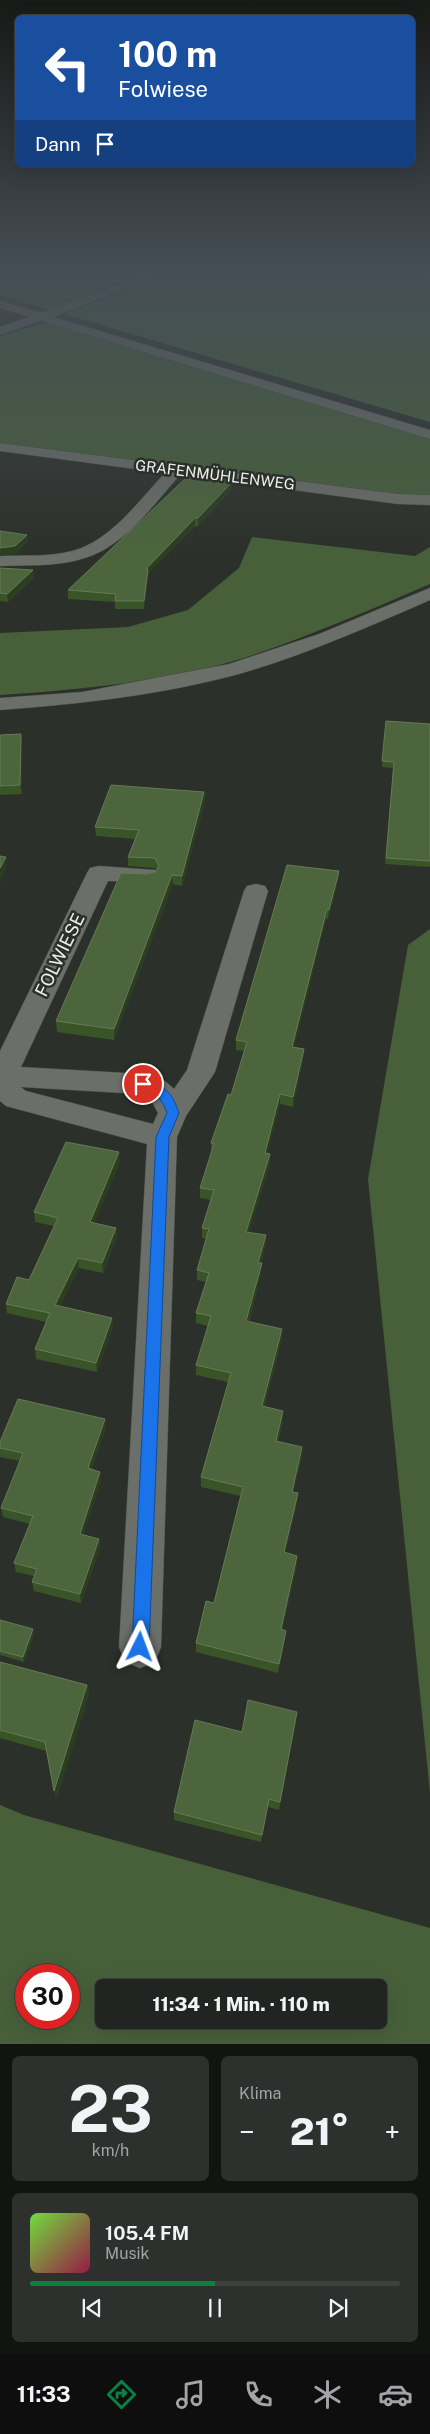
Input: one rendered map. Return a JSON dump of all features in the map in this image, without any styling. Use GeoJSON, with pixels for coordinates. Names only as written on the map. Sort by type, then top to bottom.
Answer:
{"type":"FeatureCollection","features":[{"type":"Feature","properties":{"kind":"street"},"geometry":{"type":"LineString","coordinates":[[204,365],[430,435]]}},
{"type":"Feature","properties":{"kind":"street","name":"GRAFENMÜHLENWEG"},"geometry":{"type":"LineString","coordinates":[[0,447],[398,499],[430,500]]}},
{"type":"Feature","properties":{"kind":"street"},"geometry":{"type":"LineString","coordinates":[[0,561],[51,559],[83,553],[107,542],[177,470]]}},
{"type":"Feature","properties":{"kind":"street"},"geometry":{"type":"LineString","coordinates":[[0,704],[82,698],[159,685],[234,669],[326,638],[430,593]]}},
{"type":"Feature","properties":{"kind":"street","name":"FOLWIESE"},"geometry":{"type":"LineString","coordinates":[[0,1082],[99,873],[146,875]]}},
{"type":"Feature","properties":{"kind":"street"},"geometry":{"type":"LineString","coordinates":[[168,1125],[201,1072],[256,892]]}},
{"type":"Feature","properties":{"kind":"street"},"geometry":{"type":"LineString","coordinates":[[140,1647],[168,1125],[167,1097],[157,1088],[143,1084],[22,1076],[0,1082],[16,1099],[168,1125]]}},
{"type":"Feature","properties":{"kind":"green space"},"geometry":{"type":"Polygon","coordinates":[[[0,365],[191,365],[430,439],[430,496],[399,495],[0,443],[0,365]]]}},
{"type":"Feature","properties":{"kind":"green space"},"geometry":{"type":"Polygon","coordinates":[[[238,365],[430,365],[430,422],[238,365]]]}},
{"type":"Feature","properties":{"kind":"green space"},"geometry":{"type":"Polygon","coordinates":[[[252,537],[415,556],[430,547],[430,584],[293,640],[247,657],[218,665],[125,683],[0,695],[0,633],[128,627],[188,610],[239,568],[252,537]]]}},
{"type":"Feature","properties":{"kind":"green space"},"geometry":{"type":"Polygon","coordinates":[[[430,929],[430,1793],[368,1179],[408,945],[430,929]]]}},
{"type":"Feature","properties":{"kind":"green space"},"geometry":{"type":"Polygon","coordinates":[[[0,1805],[24,1815],[430,1928],[430,2044],[0,2044],[0,1805]]]}},
{"type":"Feature","properties":{"kind":"building"},"geometry":{"type":"Polygon","coordinates":[[[188,476],[232,482],[146,569],[148,569],[144,601],[115,601],[116,594],[68,590],[188,476]]]}},
{"type":"Feature","properties":{"kind":"building"},"geometry":{"type":"Polygon","coordinates":[[[0,531],[27,535],[15,546],[0,548],[0,531]]]}},
{"type":"Feature","properties":{"kind":"building"},"geometry":{"type":"Polygon","coordinates":[[[0,568],[33,570],[7,594],[0,593],[0,568]]]}},
{"type":"Feature","properties":{"kind":"building"},"geometry":{"type":"Polygon","coordinates":[[[386,721],[430,724],[430,861],[386,858],[394,762],[382,761],[386,721]]]}},
{"type":"Feature","properties":{"kind":"building"},"geometry":{"type":"Polygon","coordinates":[[[21,734],[20,785],[0,786],[0,735],[21,734]]]}},
{"type":"Feature","properties":{"kind":"building"},"geometry":{"type":"Polygon","coordinates":[[[111,785],[204,792],[182,876],[172,875],[114,1029],[56,1021],[121,873],[146,874],[155,872],[159,866],[155,858],[128,857],[139,830],[95,827],[111,785]]]}},
{"type":"Feature","properties":{"kind":"building"},"geometry":{"type":"Polygon","coordinates":[[[0,856],[6,857],[0,868],[0,856]]]}},
{"type":"Feature","properties":{"kind":"building"},"geometry":{"type":"Polygon","coordinates":[[[287,865],[339,871],[329,910],[327,909],[292,1047],[304,1049],[293,1097],[280,1094],[265,1153],[270,1154],[246,1232],[266,1235],[258,1263],[262,1263],[246,1321],[282,1329],[262,1406],[283,1411],[276,1441],[302,1447],[292,1492],[298,1493],[284,1552],[297,1556],[281,1629],[286,1631],[279,1664],[196,1643],[206,1601],[214,1603],[243,1487],[201,1477],[231,1373],[196,1365],[211,1316],[196,1313],[209,1273],[197,1270],[209,1229],[202,1228],[214,1190],[200,1188],[214,1144],[211,1143],[228,1094],[231,1095],[247,1042],[236,1040],[287,865]]]}},
{"type":"Feature","properties":{"kind":"building"},"geometry":{"type":"Polygon","coordinates":[[[66,1142],[119,1152],[90,1222],[116,1228],[102,1263],[78,1258],[55,1305],[112,1318],[96,1363],[35,1349],[50,1313],[6,1304],[17,1277],[29,1280],[58,1218],[34,1212],[66,1142]]]}},
{"type":"Feature","properties":{"kind":"building"},"geometry":{"type":"Polygon","coordinates":[[[18,1399],[105,1419],[88,1468],[100,1472],[80,1534],[99,1539],[80,1594],[32,1582],[37,1569],[14,1563],[33,1516],[1,1508],[23,1453],[0,1448],[0,1442],[18,1399]]]}},
{"type":"Feature","properties":{"kind":"building"},"geometry":{"type":"Polygon","coordinates":[[[0,1620],[33,1629],[23,1657],[0,1651],[0,1620]]]}},
{"type":"Feature","properties":{"kind":"building"},"geometry":{"type":"Polygon","coordinates":[[[0,1662],[87,1685],[54,1791],[45,1742],[0,1730],[0,1662]]]}},
{"type":"Feature","properties":{"kind":"building"},"geometry":{"type":"Polygon","coordinates":[[[248,1700],[297,1712],[280,1802],[269,1799],[262,1835],[174,1812],[195,1720],[242,1732],[248,1700]]]}},
{"type":"Feature","properties":{"kind":"route"},"geometry":{"type":"LineString","coordinates":[[140,1647],[162,1137],[173,1113],[167,1097],[157,1088],[143,1084]]}}]}
